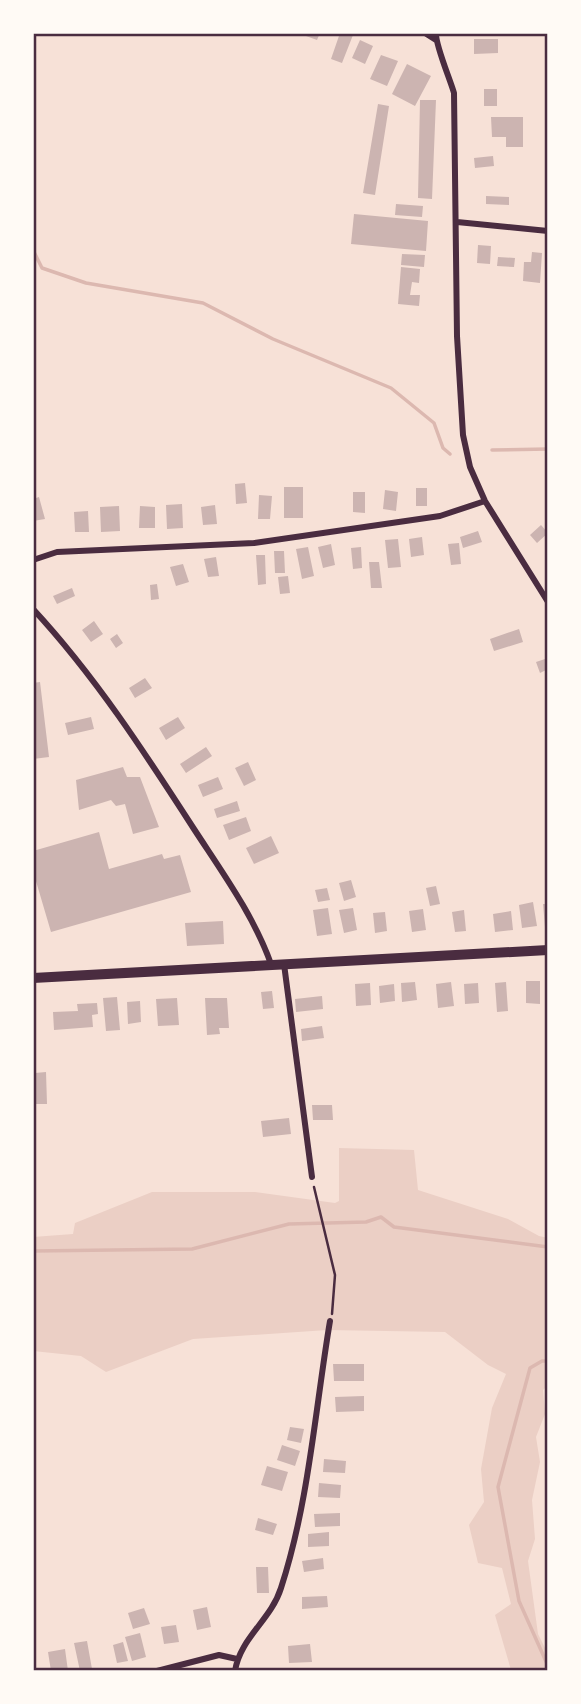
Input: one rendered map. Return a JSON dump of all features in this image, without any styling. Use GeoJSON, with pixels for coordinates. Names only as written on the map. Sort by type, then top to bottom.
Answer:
{"type":"FeatureCollection","features":[{"type":"Feature","properties":{"kind":"main road"},"geometry":{"type":"LineString","coordinates":[[33,978],[548,950]]}},
{"type":"Feature","properties":{"kind":"street"},"geometry":{"type":"LineString","coordinates":[[425,33],[436,37],[454,93],[457,336],[463,436],[470,467],[485,501],[548,602]]}},
{"type":"Feature","properties":{"kind":"street"},"geometry":{"type":"LineString","coordinates":[[457,222],[548,231]]}},
{"type":"Feature","properties":{"kind":"street"},"geometry":{"type":"LineString","coordinates":[[33,560],[57,552],[254,543],[440,516],[485,501]]}},
{"type":"Feature","properties":{"kind":"street"},"geometry":{"type":"LineString","coordinates":[[33,609],[52,629],[134,737],[230,885],[261,940],[271,964]]}},
{"type":"Feature","properties":{"kind":"street"},"geometry":{"type":"LineString","coordinates":[[284,964],[312,1177]]}},
{"type":"Feature","properties":{"kind":"street"},"geometry":{"type":"LineString","coordinates":[[235,1671],[237,1659],[248,1638],[262,1623],[277,1599],[299,1525],[330,1321]]}},
{"type":"Feature","properties":{"kind":"street"},"geometry":{"type":"LineString","coordinates":[[157,1671],[219,1655],[237,1659]]}},
{"type":"Feature","properties":{"kind":"path"},"geometry":{"type":"LineString","coordinates":[[312,1177],[335,1275],[330,1321]]}},
{"type":"Feature","properties":{"kind":"shaded area"},"geometry":{"type":"Polygon","coordinates":[[[339,1148],[414,1150],[418,1190],[508,1219],[548,1238],[548,1385],[543,1390],[545,1414],[536,1437],[540,1462],[532,1500],[535,1539],[528,1561],[538,1634],[548,1654],[548,1671],[511,1670],[495,1615],[511,1604],[502,1568],[478,1563],[469,1525],[484,1502],[481,1469],[492,1408],[506,1374],[488,1365],[445,1332],[327,1330],[193,1339],[106,1372],[81,1356],[33,1351],[33,1237],[73,1234],[75,1223],[152,1192],[255,1192],[335,1203],[339,1201],[339,1148]]]}},
{"type":"Feature","properties":{"kind":"building"},"geometry":{"type":"Polygon","coordinates":[[[307,33],[320,33],[317,40],[306,36],[307,33]]]}},
{"type":"Feature","properties":{"kind":"building"},"geometry":{"type":"Polygon","coordinates":[[[340,33],[353,35],[342,63],[331,59],[340,33]]]}},
{"type":"Feature","properties":{"kind":"building"},"geometry":{"type":"Polygon","coordinates":[[[474,39],[498,39],[498,53],[474,54],[474,39]]]}},
{"type":"Feature","properties":{"kind":"building"},"geometry":{"type":"Polygon","coordinates":[[[360,40],[373,46],[365,64],[352,58],[360,40]]]}},
{"type":"Feature","properties":{"kind":"building"},"geometry":{"type":"Polygon","coordinates":[[[381,55],[398,61],[387,86],[370,79],[381,55]]]}},
{"type":"Feature","properties":{"kind":"building"},"geometry":{"type":"Polygon","coordinates":[[[407,64],[431,76],[415,106],[392,94],[407,64]]]}},
{"type":"Feature","properties":{"kind":"building"},"geometry":{"type":"Polygon","coordinates":[[[484,89],[497,89],[497,106],[484,106],[484,89]]]}},
{"type":"Feature","properties":{"kind":"building"},"geometry":{"type":"Polygon","coordinates":[[[420,100],[436,100],[432,199],[418,198],[420,100]]]}},
{"type":"Feature","properties":{"kind":"building"},"geometry":{"type":"Polygon","coordinates":[[[378,104],[389,106],[375,195],[363,193],[378,104]]]}},
{"type":"Feature","properties":{"kind":"building"},"geometry":{"type":"Polygon","coordinates":[[[491,117],[523,117],[523,147],[506,147],[506,137],[492,137],[491,117]]]}},
{"type":"Feature","properties":{"kind":"building"},"geometry":{"type":"Polygon","coordinates":[[[493,156],[494,166],[475,168],[474,158],[493,156]]]}},
{"type":"Feature","properties":{"kind":"building"},"geometry":{"type":"Polygon","coordinates":[[[486,196],[509,197],[509,205],[486,204],[486,196]]]}},
{"type":"Feature","properties":{"kind":"building"},"geometry":{"type":"Polygon","coordinates":[[[396,204],[423,206],[422,217],[395,215],[396,204]]]}},
{"type":"Feature","properties":{"kind":"building"},"geometry":{"type":"Polygon","coordinates":[[[354,214],[428,221],[426,251],[351,244],[354,214]]]}},
{"type":"Feature","properties":{"kind":"building"},"geometry":{"type":"Polygon","coordinates":[[[478,245],[491,246],[490,264],[477,263],[478,245]]]}},
{"type":"Feature","properties":{"kind":"building"},"geometry":{"type":"Polygon","coordinates":[[[532,252],[542,253],[540,283],[523,281],[524,262],[531,262],[532,252]]]}},
{"type":"Feature","properties":{"kind":"building"},"geometry":{"type":"Polygon","coordinates":[[[402,254],[425,255],[424,267],[401,265],[402,254]]]}},
{"type":"Feature","properties":{"kind":"building"},"geometry":{"type":"Polygon","coordinates":[[[498,257],[515,258],[514,267],[497,266],[498,257]]]}},
{"type":"Feature","properties":{"kind":"building"},"geometry":{"type":"Polygon","coordinates":[[[401,267],[420,269],[419,283],[412,282],[410,295],[420,295],[419,306],[398,304],[401,267]]]}},
{"type":"Feature","properties":{"kind":"building"},"geometry":{"type":"Polygon","coordinates":[[[245,483],[247,503],[236,504],[235,484],[245,483]]]}},
{"type":"Feature","properties":{"kind":"building"},"geometry":{"type":"Polygon","coordinates":[[[284,487],[303,487],[303,518],[284,518],[284,487]]]}},
{"type":"Feature","properties":{"kind":"building"},"geometry":{"type":"Polygon","coordinates":[[[416,488],[427,488],[427,506],[416,506],[416,488]]]}},
{"type":"Feature","properties":{"kind":"building"},"geometry":{"type":"Polygon","coordinates":[[[385,490],[398,492],[396,511],[383,509],[385,490]]]}},
{"type":"Feature","properties":{"kind":"building"},"geometry":{"type":"Polygon","coordinates":[[[353,492],[365,492],[365,513],[353,512],[353,492]]]}},
{"type":"Feature","properties":{"kind":"building"},"geometry":{"type":"Polygon","coordinates":[[[259,495],[272,496],[270,519],[258,519],[259,495]]]}},
{"type":"Feature","properties":{"kind":"building"},"geometry":{"type":"Polygon","coordinates":[[[39,497],[45,519],[33,521],[33,499],[39,497]]]}},
{"type":"Feature","properties":{"kind":"building"},"geometry":{"type":"Polygon","coordinates":[[[182,504],[183,528],[167,529],[166,505],[182,504]]]}},
{"type":"Feature","properties":{"kind":"building"},"geometry":{"type":"Polygon","coordinates":[[[215,505],[217,524],[203,525],[201,507],[215,505]]]}},
{"type":"Feature","properties":{"kind":"building"},"geometry":{"type":"Polygon","coordinates":[[[119,506],[120,531],[101,532],[100,507],[119,506]]]}},
{"type":"Feature","properties":{"kind":"building"},"geometry":{"type":"Polygon","coordinates":[[[140,506],[155,507],[155,528],[139,528],[140,506]]]}},
{"type":"Feature","properties":{"kind":"building"},"geometry":{"type":"Polygon","coordinates":[[[88,511],[89,532],[75,532],[74,512],[88,511]]]}},
{"type":"Feature","properties":{"kind":"building"},"geometry":{"type":"Polygon","coordinates":[[[541,525],[548,533],[537,543],[530,535],[541,525]]]}},
{"type":"Feature","properties":{"kind":"building"},"geometry":{"type":"Polygon","coordinates":[[[478,531],[482,542],[463,548],[460,537],[478,531]]]}},
{"type":"Feature","properties":{"kind":"building"},"geometry":{"type":"Polygon","coordinates":[[[422,537],[424,555],[411,557],[409,539],[422,537]]]}},
{"type":"Feature","properties":{"kind":"building"},"geometry":{"type":"Polygon","coordinates":[[[398,539],[401,567],[388,568],[385,540],[398,539]]]}},
{"type":"Feature","properties":{"kind":"building"},"geometry":{"type":"Polygon","coordinates":[[[459,543],[461,564],[451,565],[448,544],[459,543]]]}},
{"type":"Feature","properties":{"kind":"building"},"geometry":{"type":"Polygon","coordinates":[[[331,544],[335,565],[323,568],[318,547],[331,544]]]}},
{"type":"Feature","properties":{"kind":"building"},"geometry":{"type":"Polygon","coordinates":[[[308,547],[314,576],[302,579],[296,549],[308,547]]]}},
{"type":"Feature","properties":{"kind":"building"},"geometry":{"type":"Polygon","coordinates":[[[361,547],[362,568],[353,569],[351,548],[361,547]]]}},
{"type":"Feature","properties":{"kind":"building"},"geometry":{"type":"Polygon","coordinates":[[[274,551],[284,551],[285,573],[275,573],[274,551]]]}},
{"type":"Feature","properties":{"kind":"building"},"geometry":{"type":"Polygon","coordinates":[[[256,555],[265,555],[266,584],[258,585],[256,555]]]}},
{"type":"Feature","properties":{"kind":"building"},"geometry":{"type":"Polygon","coordinates":[[[216,557],[219,576],[208,577],[204,559],[216,557]]]}},
{"type":"Feature","properties":{"kind":"building"},"geometry":{"type":"Polygon","coordinates":[[[369,562],[379,562],[382,588],[371,588],[369,562]]]}},
{"type":"Feature","properties":{"kind":"building"},"geometry":{"type":"Polygon","coordinates":[[[183,564],[189,582],[176,586],[170,567],[183,564]]]}},
{"type":"Feature","properties":{"kind":"building"},"geometry":{"type":"Polygon","coordinates":[[[288,576],[290,593],[280,594],[278,577],[288,576]]]}},
{"type":"Feature","properties":{"kind":"building"},"geometry":{"type":"Polygon","coordinates":[[[157,584],[159,599],[151,600],[150,585],[157,584]]]}},
{"type":"Feature","properties":{"kind":"building"},"geometry":{"type":"Polygon","coordinates":[[[72,588],[75,596],[57,604],[53,596],[72,588]]]}},
{"type":"Feature","properties":{"kind":"building"},"geometry":{"type":"Polygon","coordinates":[[[94,621],[103,634],[91,642],[82,630],[94,621]]]}},
{"type":"Feature","properties":{"kind":"building"},"geometry":{"type":"Polygon","coordinates":[[[519,629],[523,642],[494,651],[490,639],[519,629]]]}},
{"type":"Feature","properties":{"kind":"building"},"geometry":{"type":"Polygon","coordinates":[[[117,634],[123,643],[116,648],[110,639],[117,634]]]}},
{"type":"Feature","properties":{"kind":"building"},"geometry":{"type":"Polygon","coordinates":[[[548,658],[548,669],[540,673],[536,662],[548,658]]]}},
{"type":"Feature","properties":{"kind":"building"},"geometry":{"type":"Polygon","coordinates":[[[145,678],[152,688],[135,698],[129,688],[145,678]]]}},
{"type":"Feature","properties":{"kind":"building"},"geometry":{"type":"Polygon","coordinates":[[[40,682],[49,757],[33,759],[33,683],[40,682]]]}},
{"type":"Feature","properties":{"kind":"building"},"geometry":{"type":"Polygon","coordinates":[[[91,717],[94,729],[68,735],[65,723],[91,717]]]}},
{"type":"Feature","properties":{"kind":"building"},"geometry":{"type":"Polygon","coordinates":[[[178,717],[185,728],[166,740],[159,728],[178,717]]]}},
{"type":"Feature","properties":{"kind":"building"},"geometry":{"type":"Polygon","coordinates":[[[206,747],[212,756],[186,773],[180,764],[206,747]]]}},
{"type":"Feature","properties":{"kind":"building"},"geometry":{"type":"Polygon","coordinates":[[[248,762],[256,780],[244,786],[235,768],[248,762]]]}},
{"type":"Feature","properties":{"kind":"building"},"geometry":{"type":"Polygon","coordinates":[[[123,767],[127,777],[140,777],[159,827],[133,834],[125,804],[116,806],[111,800],[79,810],[76,780],[123,767]]]}},
{"type":"Feature","properties":{"kind":"building"},"geometry":{"type":"Polygon","coordinates":[[[218,777],[223,789],[203,797],[198,785],[218,777]]]}},
{"type":"Feature","properties":{"kind":"building"},"geometry":{"type":"Polygon","coordinates":[[[237,801],[240,811],[217,818],[214,809],[237,801]]]}},
{"type":"Feature","properties":{"kind":"building"},"geometry":{"type":"Polygon","coordinates":[[[246,817],[251,831],[229,840],[223,825],[246,817]]]}},
{"type":"Feature","properties":{"kind":"building"},"geometry":{"type":"Polygon","coordinates":[[[99,832],[109,869],[162,854],[164,859],[180,855],[191,892],[51,932],[33,871],[33,851],[99,832]]]}},
{"type":"Feature","properties":{"kind":"building"},"geometry":{"type":"Polygon","coordinates":[[[271,836],[279,853],[254,864],[246,848],[271,836]]]}},
{"type":"Feature","properties":{"kind":"building"},"geometry":{"type":"Polygon","coordinates":[[[351,880],[356,897],[344,901],[339,883],[351,880]]]}},
{"type":"Feature","properties":{"kind":"building"},"geometry":{"type":"Polygon","coordinates":[[[436,886],[440,904],[430,906],[426,888],[436,886]]]}},
{"type":"Feature","properties":{"kind":"building"},"geometry":{"type":"Polygon","coordinates":[[[327,888],[330,900],[318,902],[315,890],[327,888]]]}},
{"type":"Feature","properties":{"kind":"building"},"geometry":{"type":"Polygon","coordinates":[[[533,902],[537,926],[522,928],[519,905],[533,902]]]}},
{"type":"Feature","properties":{"kind":"building"},"geometry":{"type":"Polygon","coordinates":[[[543,904],[548,904],[548,926],[545,927],[543,904]]]}},
{"type":"Feature","properties":{"kind":"building"},"geometry":{"type":"Polygon","coordinates":[[[328,908],[332,934],[317,936],[313,910],[328,908]]]}},
{"type":"Feature","properties":{"kind":"building"},"geometry":{"type":"Polygon","coordinates":[[[353,908],[357,930],[344,933],[339,910],[353,908]]]}},
{"type":"Feature","properties":{"kind":"building"},"geometry":{"type":"Polygon","coordinates":[[[423,909],[426,930],[412,932],[409,911],[423,909]]]}},
{"type":"Feature","properties":{"kind":"building"},"geometry":{"type":"Polygon","coordinates":[[[464,910],[466,931],[455,932],[452,912],[464,910]]]}},
{"type":"Feature","properties":{"kind":"building"},"geometry":{"type":"Polygon","coordinates":[[[511,911],[513,930],[495,932],[493,914],[511,911]]]}},
{"type":"Feature","properties":{"kind":"building"},"geometry":{"type":"Polygon","coordinates":[[[385,912],[387,931],[375,933],[373,913],[385,912]]]}},
{"type":"Feature","properties":{"kind":"building"},"geometry":{"type":"Polygon","coordinates":[[[223,921],[224,944],[187,946],[185,923],[223,921]]]}},
{"type":"Feature","properties":{"kind":"building"},"geometry":{"type":"Polygon","coordinates":[[[526,981],[540,981],[540,1004],[526,1003],[526,981]]]}},
{"type":"Feature","properties":{"kind":"building"},"geometry":{"type":"Polygon","coordinates":[[[415,982],[417,1000],[402,1002],[401,983],[415,982]]]}},
{"type":"Feature","properties":{"kind":"building"},"geometry":{"type":"Polygon","coordinates":[[[451,982],[454,1006],[438,1008],[436,984],[451,982]]]}},
{"type":"Feature","properties":{"kind":"building"},"geometry":{"type":"Polygon","coordinates":[[[506,982],[508,1011],[497,1012],[495,983],[506,982]]]}},
{"type":"Feature","properties":{"kind":"building"},"geometry":{"type":"Polygon","coordinates":[[[370,983],[371,1005],[356,1006],[355,984],[370,983]]]}},
{"type":"Feature","properties":{"kind":"building"},"geometry":{"type":"Polygon","coordinates":[[[478,983],[479,1003],[465,1004],[464,984],[478,983]]]}},
{"type":"Feature","properties":{"kind":"building"},"geometry":{"type":"Polygon","coordinates":[[[394,984],[395,1001],[380,1003],[379,986],[394,984]]]}},
{"type":"Feature","properties":{"kind":"building"},"geometry":{"type":"Polygon","coordinates":[[[272,991],[274,1008],[263,1009],[261,992],[272,991]]]}},
{"type":"Feature","properties":{"kind":"building"},"geometry":{"type":"Polygon","coordinates":[[[322,996],[323,1009],[296,1012],[295,999],[322,996]]]}},
{"type":"Feature","properties":{"kind":"building"},"geometry":{"type":"Polygon","coordinates":[[[117,997],[120,1030],[106,1031],[103,998],[117,997]]]}},
{"type":"Feature","properties":{"kind":"building"},"geometry":{"type":"Polygon","coordinates":[[[177,998],[179,1025],[158,1026],[156,999],[177,998]]]}},
{"type":"Feature","properties":{"kind":"building"},"geometry":{"type":"Polygon","coordinates":[[[205,998],[227,998],[229,1028],[219,1028],[220,1034],[207,1035],[205,998]]]}},
{"type":"Feature","properties":{"kind":"building"},"geometry":{"type":"Polygon","coordinates":[[[140,1001],[141,1022],[128,1024],[127,1002],[140,1001]]]}},
{"type":"Feature","properties":{"kind":"building"},"geometry":{"type":"Polygon","coordinates":[[[97,1003],[98,1014],[92,1015],[93,1027],[54,1030],[53,1012],[78,1011],[77,1004],[97,1003]]]}},
{"type":"Feature","properties":{"kind":"building"},"geometry":{"type":"Polygon","coordinates":[[[322,1026],[324,1038],[302,1041],[301,1029],[322,1026]]]}},
{"type":"Feature","properties":{"kind":"building"},"geometry":{"type":"Polygon","coordinates":[[[46,1072],[47,1104],[36,1104],[35,1073],[46,1072]]]}},
{"type":"Feature","properties":{"kind":"building"},"geometry":{"type":"Polygon","coordinates":[[[312,1105],[332,1105],[333,1120],[313,1120],[312,1105]]]}},
{"type":"Feature","properties":{"kind":"building"},"geometry":{"type":"Polygon","coordinates":[[[289,1118],[291,1134],[263,1137],[261,1121],[289,1118]]]}},
{"type":"Feature","properties":{"kind":"building"},"geometry":{"type":"Polygon","coordinates":[[[333,1364],[364,1364],[364,1381],[334,1381],[333,1364]]]}},
{"type":"Feature","properties":{"kind":"building"},"geometry":{"type":"Polygon","coordinates":[[[364,1396],[364,1411],[336,1412],[335,1397],[364,1396]]]}},
{"type":"Feature","properties":{"kind":"building"},"geometry":{"type":"Polygon","coordinates":[[[290,1427],[304,1429],[301,1443],[287,1440],[290,1427]]]}},
{"type":"Feature","properties":{"kind":"building"},"geometry":{"type":"Polygon","coordinates":[[[282,1445],[300,1451],[295,1466],[277,1460],[282,1445]]]}},
{"type":"Feature","properties":{"kind":"building"},"geometry":{"type":"Polygon","coordinates":[[[324,1459],[346,1461],[345,1473],[323,1472],[324,1459]]]}},
{"type":"Feature","properties":{"kind":"building"},"geometry":{"type":"Polygon","coordinates":[[[267,1466],[288,1472],[282,1491],[261,1485],[267,1466]]]}},
{"type":"Feature","properties":{"kind":"building"},"geometry":{"type":"Polygon","coordinates":[[[319,1483],[341,1485],[340,1498],[318,1497],[319,1483]]]}},
{"type":"Feature","properties":{"kind":"building"},"geometry":{"type":"Polygon","coordinates":[[[340,1513],[340,1526],[315,1527],[314,1514],[340,1513]]]}},
{"type":"Feature","properties":{"kind":"building"},"geometry":{"type":"Polygon","coordinates":[[[258,1518],[277,1524],[273,1535],[255,1530],[258,1518]]]}},
{"type":"Feature","properties":{"kind":"building"},"geometry":{"type":"Polygon","coordinates":[[[329,1532],[329,1546],[308,1547],[308,1534],[329,1532]]]}},
{"type":"Feature","properties":{"kind":"building"},"geometry":{"type":"Polygon","coordinates":[[[323,1558],[324,1569],[304,1572],[302,1561],[323,1558]]]}},
{"type":"Feature","properties":{"kind":"building"},"geometry":{"type":"Polygon","coordinates":[[[256,1567],[268,1567],[269,1593],[257,1593],[256,1567]]]}},
{"type":"Feature","properties":{"kind":"building"},"geometry":{"type":"Polygon","coordinates":[[[327,1596],[328,1607],[302,1609],[302,1597],[327,1596]]]}},
{"type":"Feature","properties":{"kind":"building"},"geometry":{"type":"Polygon","coordinates":[[[207,1607],[211,1627],[197,1630],[193,1610],[207,1607]]]}},
{"type":"Feature","properties":{"kind":"building"},"geometry":{"type":"Polygon","coordinates":[[[144,1608],[150,1624],[133,1629],[128,1613],[144,1608]]]}},
{"type":"Feature","properties":{"kind":"building"},"geometry":{"type":"Polygon","coordinates":[[[176,1625],[179,1642],[164,1644],[161,1627],[176,1625]]]}},
{"type":"Feature","properties":{"kind":"building"},"geometry":{"type":"Polygon","coordinates":[[[140,1633],[146,1657],[132,1661],[125,1637],[140,1633]]]}},
{"type":"Feature","properties":{"kind":"building"},"geometry":{"type":"Polygon","coordinates":[[[87,1641],[92,1669],[80,1671],[74,1643],[87,1641]]]}},
{"type":"Feature","properties":{"kind":"building"},"geometry":{"type":"Polygon","coordinates":[[[123,1642],[128,1661],[117,1663],[113,1645],[123,1642]]]}},
{"type":"Feature","properties":{"kind":"building"},"geometry":{"type":"Polygon","coordinates":[[[310,1644],[312,1662],[289,1663],[288,1646],[310,1644]]]}},
{"type":"Feature","properties":{"kind":"building"},"geometry":{"type":"Polygon","coordinates":[[[65,1649],[68,1671],[51,1671],[48,1652],[65,1649]]]}},
{"type":"Feature","properties":{"kind":"waterway"},"geometry":{"type":"LineString","coordinates":[[33,250],[42,268],[86,283],[203,303],[273,339],[391,388],[434,423],[443,448],[450,454]]}},
{"type":"Feature","properties":{"kind":"waterway"},"geometry":{"type":"LineString","coordinates":[[492,450],[548,449]]}},
{"type":"Feature","properties":{"kind":"waterway"},"geometry":{"type":"LineString","coordinates":[[33,1251],[192,1249],[289,1224],[366,1222],[381,1217],[394,1227],[548,1247]]}},
{"type":"Feature","properties":{"kind":"waterway"},"geometry":{"type":"LineString","coordinates":[[548,1361],[542,1361],[530,1368],[498,1487],[519,1601],[548,1666]]}}]}
